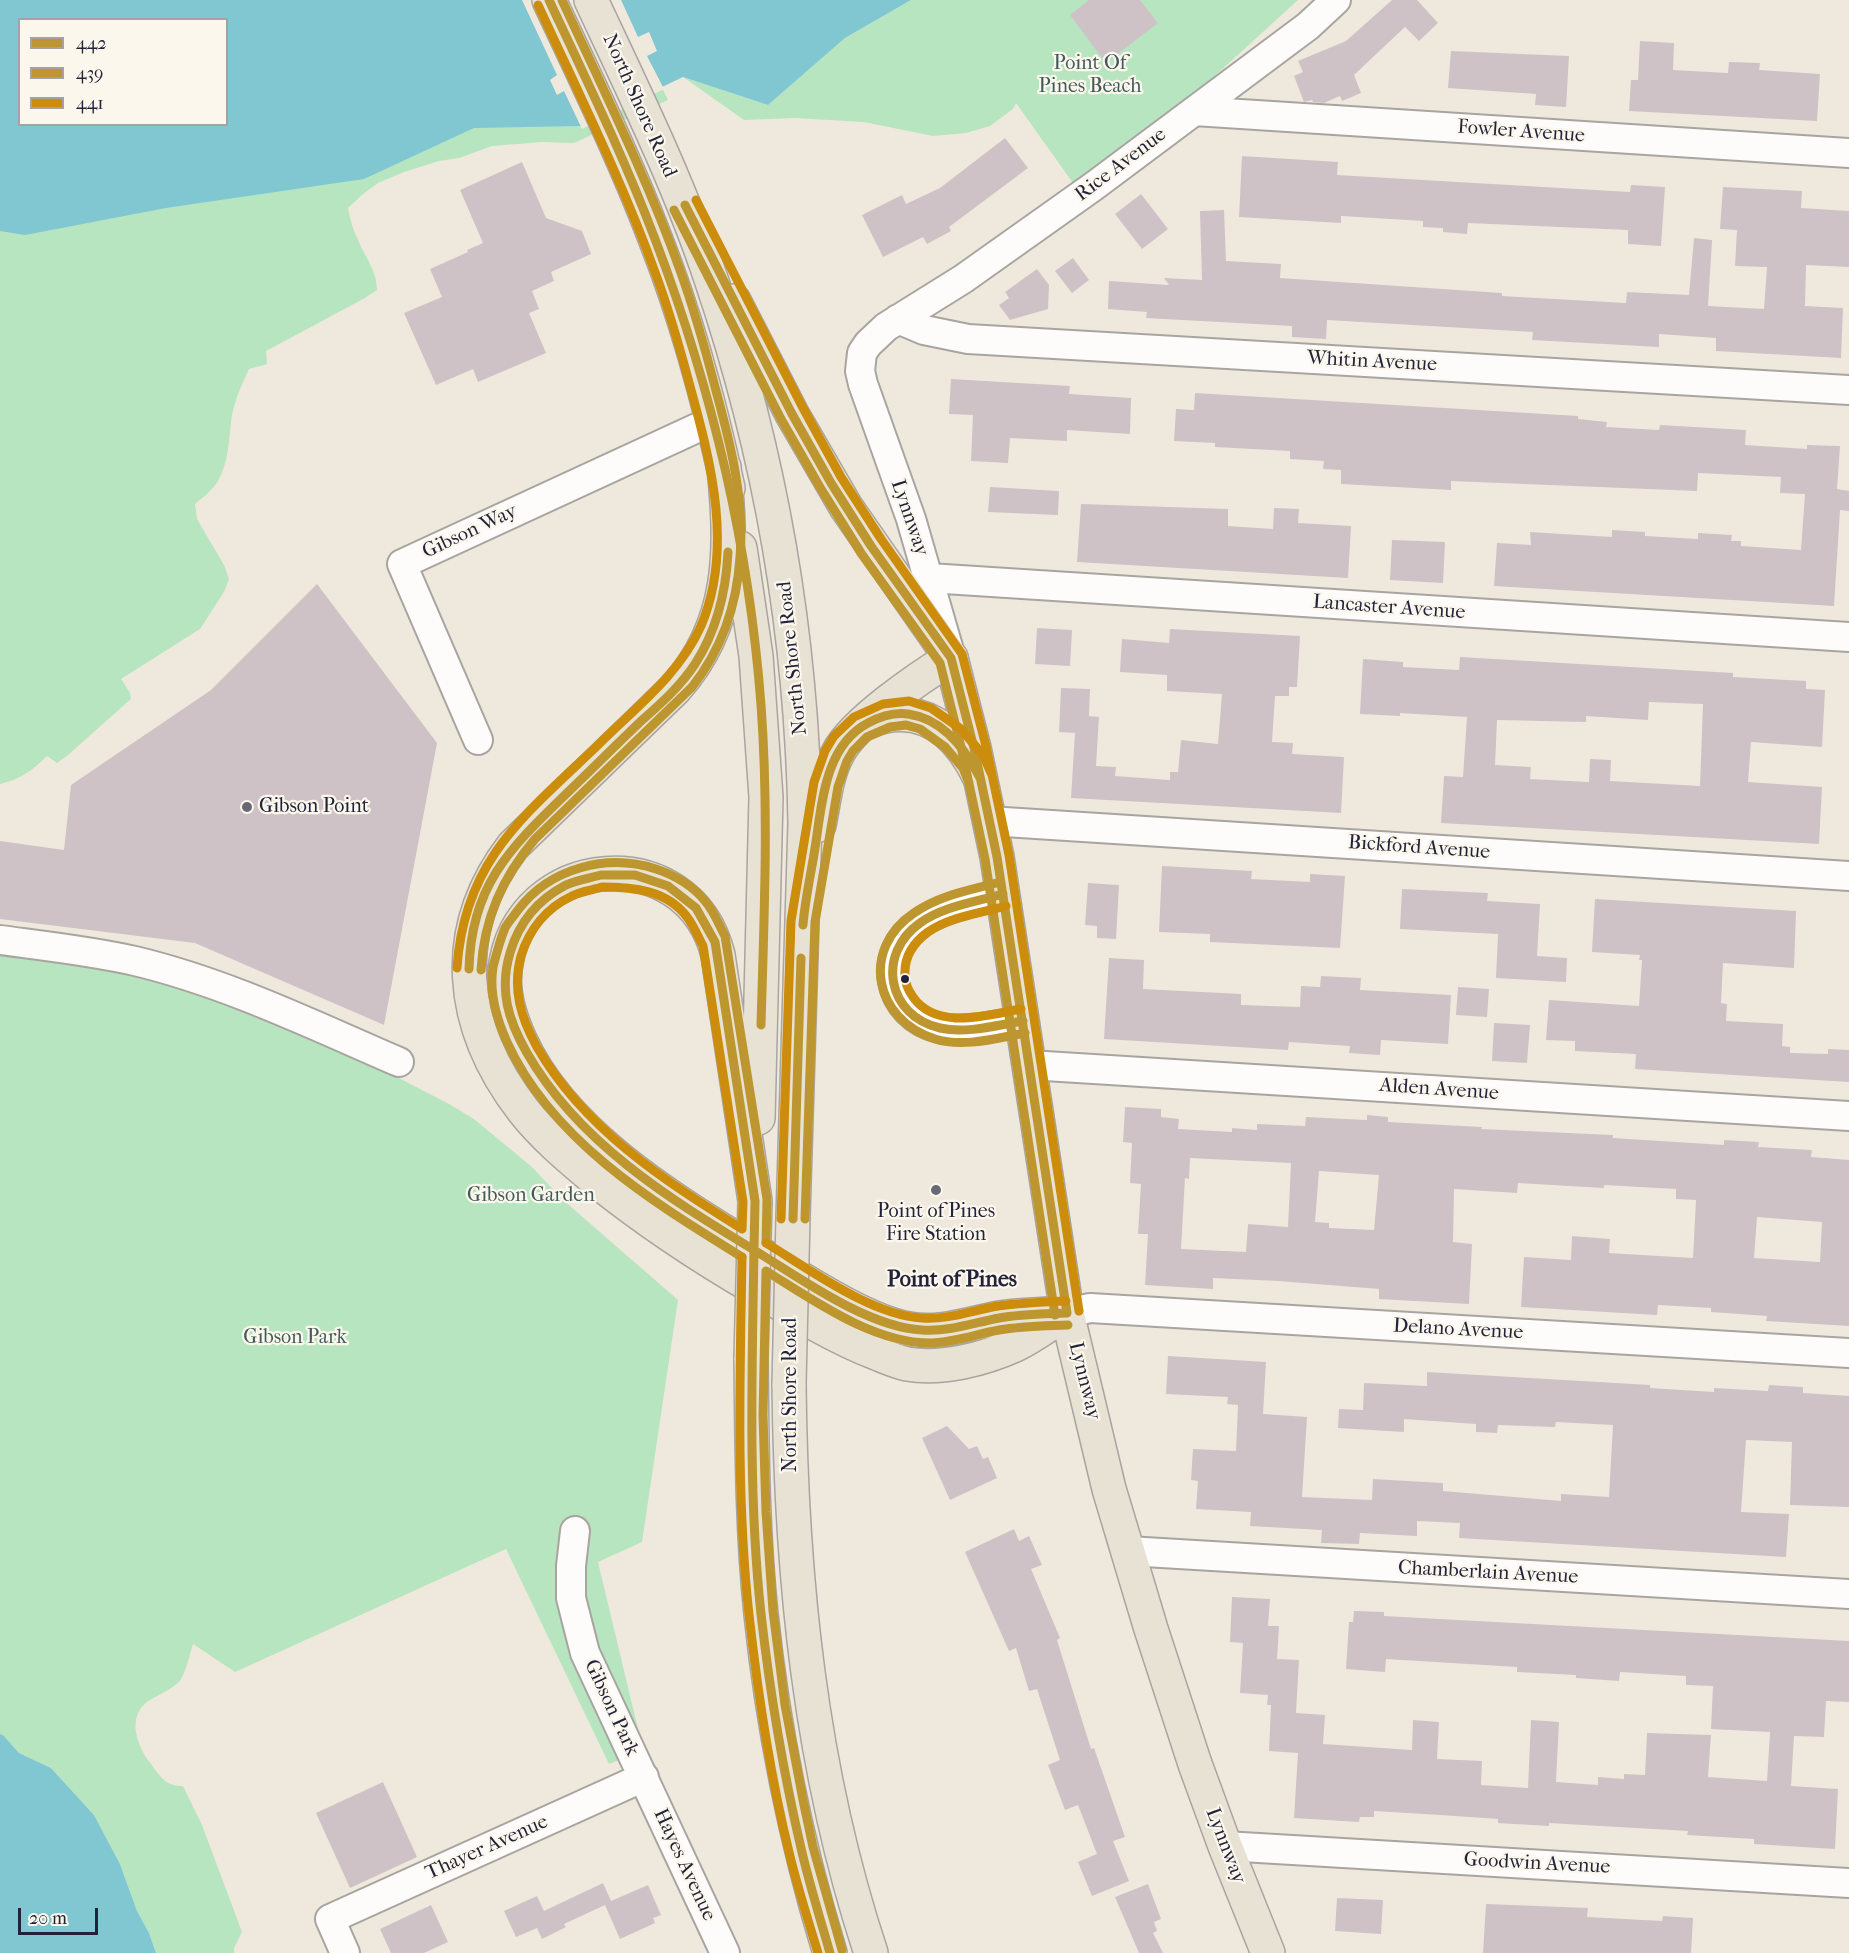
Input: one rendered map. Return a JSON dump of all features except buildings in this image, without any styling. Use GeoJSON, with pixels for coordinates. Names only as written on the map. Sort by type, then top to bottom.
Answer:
{"type":"FeatureCollection","features":[{"type":"Feature","properties":{"kind":"main road","name":"North Shore Road"},"geometry":{"type":"LineString","coordinates":[[549,0],[609,130],[658,247],[686,329],[724,467],[742,562],[756,656],[766,797],[751,1358],[754,1513],[761,1612],[782,1755],[811,1887],[830,1953]]}},
{"type":"Feature","properties":{"kind":"main road","name":"North Shore Road"},"geometry":{"type":"LineString","coordinates":[[591,0],[675,186],[711,279],[734,354],[767,482],[786,580],[798,675],[804,772],[803,921],[789,1384],[793,1529],[807,1670],[833,1809],[856,1904],[871,1953]]}},
{"type":"Feature","properties":{"kind":"main road"},"geometry":{"type":"LineString","coordinates":[[675,186],[792,414],[831,483],[867,539],[951,658],[918,679],[843,744],[829,776],[803,921]]}},
{"type":"Feature","properties":{"kind":"main road"},"geometry":{"type":"LineString","coordinates":[[724,467],[728,523],[726,578],[714,625],[701,652],[675,689],[513,846],[492,875],[484,891],[471,936],[469,984],[476,1016],[488,1048],[504,1082],[524,1111],[563,1152],[616,1197],[710,1263],[853,1343],[906,1364],[954,1363],[987,1355],[1017,1344],[1066,1312]]}},
{"type":"Feature","properties":{"kind":"main road","name":"Lynnway"},"geometry":{"type":"LineString","coordinates":[[951,658],[980,778],[1003,894],[1066,1312],[1109,1489],[1182,1726],[1225,1846],[1268,1953]]}},
{"type":"Feature","properties":{"kind":"main road"},"geometry":{"type":"LineString","coordinates":[[860,727],[878,718],[897,713],[925,718],[943,730],[964,750],[980,778]]}},
{"type":"Feature","properties":{"kind":"main road"},"geometry":{"type":"LineString","coordinates":[[755,1201],[718,955],[706,922],[693,906],[677,893],[659,882],[640,875],[599,874],[577,879],[556,889],[527,915],[515,936],[505,971],[506,996],[517,1034],[541,1078],[568,1111],[610,1150],[663,1192],[722,1231],[796,1276],[884,1322],[911,1330],[939,1330],[1002,1318],[1066,1312]]}},
{"type":"Feature","properties":{"kind":"street","name":"Rice Avenue"},"geometry":{"type":"LineString","coordinates":[[898,319],[973,272],[1109,175],[1308,26],[1336,0]]}},
{"type":"Feature","properties":{"kind":"street","name":"Fowler Avenue"},"geometry":{"type":"LineString","coordinates":[[1194,111],[1849,153]]}},
{"type":"Feature","properties":{"kind":"street","name":"Whitin Avenue"},"geometry":{"type":"LineString","coordinates":[[898,319],[924,330],[968,339],[1849,390]]}},
{"type":"Feature","properties":{"kind":"street","name":"Lynnway"},"geometry":{"type":"LineString","coordinates":[[898,319],[868,344],[862,353],[860,371],[911,519],[951,658]]}},
{"type":"Feature","properties":{"kind":"street","name":"Gibson Way"},"geometry":{"type":"LineString","coordinates":[[478,740],[402,564],[712,421]]}},
{"type":"Feature","properties":{"kind":"street","name":"Lancaster Avenue"},"geometry":{"type":"LineString","coordinates":[[929,578],[1849,637]]}},
{"type":"Feature","properties":{"kind":"street","name":"Bickford Avenue"},"geometry":{"type":"LineString","coordinates":[[989,821],[1849,876]]}},
{"type":"Feature","properties":{"kind":"street"},"geometry":{"type":"LineString","coordinates":[[1003,894],[952,909],[920,923],[910,931],[896,950],[892,961],[892,974],[899,998],[915,1017],[925,1023],[940,1028],[956,1029],[1023,1022]]}},
{"type":"Feature","properties":{"kind":"street"},"geometry":{"type":"LineString","coordinates":[[0,940],[135,962],[209,983],[299,1018],[399,1062]]}},
{"type":"Feature","properties":{"kind":"street","name":"Alden Avenue"},"geometry":{"type":"LineString","coordinates":[[1029,1065],[1849,1116]]}},
{"type":"Feature","properties":{"kind":"street","name":"Delano Avenue"},"geometry":{"type":"LineString","coordinates":[[1066,1312],[1102,1308],[1849,1353]]}},
{"type":"Feature","properties":{"kind":"street","name":"Gibson Park"},"geometry":{"type":"LineString","coordinates":[[575,1531],[571,1566],[571,1598],[579,1635],[594,1674],[644,1777]]}},
{"type":"Feature","properties":{"kind":"street","name":"Chamberlain Avenue"},"geometry":{"type":"LineString","coordinates":[[1128,1551],[1849,1594]]}},
{"type":"Feature","properties":{"kind":"street","name":"Thayer Avenue"},"geometry":{"type":"LineString","coordinates":[[345,1953],[330,1919],[644,1777]]}},
{"type":"Feature","properties":{"kind":"street","name":"Hayes Avenue"},"geometry":{"type":"LineString","coordinates":[[644,1777],[725,1953]]}},
{"type":"Feature","properties":{"kind":"street","name":"Goodwin Avenue"},"geometry":{"type":"LineString","coordinates":[[1225,1846],[1849,1882]]}},
{"type":"Feature","properties":{"kind":"green space"},"geometry":{"type":"Polygon","coordinates":[[[517,0],[649,61],[668,100],[574,143],[542,142],[492,146],[459,158],[439,161],[404,172],[378,183],[348,208],[355,232],[373,270],[377,290],[266,351],[267,364],[249,369],[234,409],[224,467],[213,488],[195,504],[197,519],[224,565],[229,579],[224,592],[200,629],[121,679],[131,699],[68,755],[57,763],[47,756],[25,774],[0,784],[0,165],[215,126],[228,126],[228,123],[517,0]]]}},
{"type":"Feature","properties":{"kind":"green space","name":"Point Of Pines Beach"},"geometry":{"type":"Polygon","coordinates":[[[911,0],[1298,0],[1206,84],[1073,183],[1016,103],[1013,109],[990,126],[966,133],[933,136],[864,122],[795,118],[744,120],[683,77],[768,105],[845,38],[911,0]]]}},
{"type":"Feature","properties":{"kind":"green space","name":"Gibson Park"},"geometry":{"type":"Polygon","coordinates":[[[0,946],[87,959],[231,1000],[310,1032],[449,1104],[474,1119],[532,1167],[562,1199],[678,1300],[642,1542],[598,1562],[643,1750],[609,1764],[506,1549],[235,1672],[193,1644],[181,1679],[171,1688],[147,1702],[141,1709],[137,1716],[136,1733],[142,1750],[161,1777],[172,1785],[183,1786],[202,1825],[242,1932],[234,1953],[156,1953],[149,1933],[137,1911],[120,1864],[94,1815],[51,1768],[19,1753],[0,1734],[0,946]]]}},
{"type":"Feature","properties":{"kind":"water"},"geometry":{"type":"Polygon","coordinates":[[[0,0],[911,0],[845,38],[768,105],[683,77],[580,126],[474,128],[364,179],[166,208],[25,235],[0,231],[0,0]]]}},
{"type":"Feature","properties":{"kind":"water"},"geometry":{"type":"Polygon","coordinates":[[[0,1734],[19,1753],[51,1768],[94,1815],[120,1864],[137,1911],[149,1933],[156,1953],[0,1953],[0,1734]]]}},
{"type":"Feature","properties":{"kind":"pier"},"geometry":{"type":"Polygon","coordinates":[[[522,0],[621,0],[638,37],[649,32],[657,51],[647,56],[664,89],[582,129],[564,91],[557,95],[550,80],[557,75],[522,0]]]}},
{"type":"Feature","properties":{"kind":"transit line","name":"442"},"geometry":{"type":"LineString","coordinates":[[549,0],[631,178],[655,239],[694,353],[725,468],[747,586],[761,705],[765,785],[761,1025]]}},
{"type":"Feature","properties":{"kind":"transit line","name":"439"},"geometry":{"type":"LineString","coordinates":[[481,970],[491,916],[504,884],[523,854],[535,839],[692,687],[703,672],[720,642],[726,625],[735,592],[740,557],[740,514],[731,450],[690,299],[639,168],[562,0]]}},
{"type":"Feature","properties":{"kind":"transit line","name":"441"},"geometry":{"type":"LineString","coordinates":[[457,968],[462,930],[472,897],[485,868],[523,818],[655,690],[681,660],[701,626],[711,597],[716,568],[716,508],[712,478],[699,419],[671,318],[629,207],[538,5]]}},
{"type":"Feature","properties":{"kind":"transit line","name":"441"},"geometry":{"type":"LineString","coordinates":[[696,200],[841,477],[881,539],[962,654],[986,746],[1009,855],[1079,1311]]}},
{"type":"Feature","properties":{"kind":"transit line","name":"442"},"geometry":{"type":"LineString","coordinates":[[685,205],[792,414],[831,483],[871,546],[951,658],[974,748],[997,857],[1067,1313]]}},
{"type":"Feature","properties":{"kind":"transit line","name":"439"},"geometry":{"type":"LineString","coordinates":[[674,210],[781,419],[821,489],[861,553],[940,663],[985,859],[1055,1315]]}},
{"type":"Feature","properties":{"kind":"transit line","name":"442"},"geometry":{"type":"LineString","coordinates":[[469,969],[471,940],[485,892],[510,853],[544,816],[669,695],[695,664],[715,624],[725,582],[728,552]]}},
{"type":"Feature","properties":{"kind":"transit line","name":"441"},"geometry":{"type":"LineString","coordinates":[[781,1219],[791,921],[814,782],[825,751],[834,736],[854,717],[883,704],[909,701],[931,708],[961,729],[983,755],[991,773]]}},
{"type":"Feature","properties":{"kind":"transit line","name":"442"},"geometry":{"type":"LineString","coordinates":[[803,925],[823,796],[834,761],[842,746],[853,733],[868,723],[888,715],[908,714],[921,717],[952,737],[980,778]]}},
{"type":"Feature","properties":{"kind":"transit line","name":"439"},"geometry":{"type":"LineString","coordinates":[[805,1219],[815,922],[838,787],[847,761],[867,737],[890,727],[906,725],[920,729],[945,747],[963,768],[969,783]]}},
{"type":"Feature","properties":{"kind":"transit line","name":"439"},"geometry":{"type":"LineString","coordinates":[[742,1257],[640,1191],[578,1139],[550,1110],[526,1077],[507,1042],[500,1025],[492,986],[493,967],[500,942],[506,926],[518,910],[531,896],[563,874],[599,864],[637,864],[663,871],[683,882],[695,891],[711,909],[725,936],[767,1199],[766,1243]]}},
{"type":"Feature","properties":{"kind":"transit line","name":"442"},"geometry":{"type":"LineString","coordinates":[[601,875],[635,875],[668,886],[696,908],[715,942],[755,1201],[754,1250],[689,1210],[627,1165],[599,1141],[548,1085],[527,1053],[510,1017],[505,980],[510,953],[518,931],[530,913],[556,891],[574,882],[601,875]]}},
{"type":"Feature","properties":{"kind":"transit line","name":"439"},"geometry":{"type":"LineString","coordinates":[[1000,882],[945,897],[914,913],[897,928],[886,945],[881,964],[881,982],[887,1000],[898,1016],[914,1030],[935,1039],[957,1043],[1025,1033]]}},
{"type":"Feature","properties":{"kind":"transit line","name":"441"},"geometry":{"type":"LineString","coordinates":[[602,887],[637,889],[670,901],[687,917],[703,946],[743,1202],[742,1229],[656,1172],[602,1128],[556,1076],[526,1025],[517,980],[524,946],[540,921],[554,907],[576,894],[602,887]]}},
{"type":"Feature","properties":{"kind":"transit line","name":"442"},"geometry":{"type":"LineString","coordinates":[[1003,894],[950,908],[920,923],[906,936],[897,951],[893,967],[894,983],[899,998],[908,1011],[922,1021],[940,1028],[961,1030],[1023,1021]]}},
{"type":"Feature","properties":{"kind":"transit line","name":"441"},"geometry":{"type":"LineString","coordinates":[[1006,906],[955,919],[928,932],[918,941],[908,956],[905,968],[906,981],[913,997],[923,1008],[935,1014],[963,1018],[1021,1009]]}},
{"type":"Feature","properties":{"kind":"transit line","name":"442"},"geometry":{"type":"LineString","coordinates":[[793,1219],[801,958]]}},
{"type":"Feature","properties":{"kind":"transit line","name":"441"},"geometry":{"type":"LineString","coordinates":[[766,1243],[841,1289],[882,1309],[902,1315],[941,1318],[998,1306],[1066,1301]]}},
{"type":"Feature","properties":{"kind":"transit line","name":"442"},"geometry":{"type":"LineString","coordinates":[[754,1250],[857,1311],[901,1327],[941,1330],[1007,1317],[1067,1313]]}},
{"type":"Feature","properties":{"kind":"transit line","name":"442"},"geometry":{"type":"LineString","coordinates":[[754,1250],[753,1478],[761,1614],[788,1790],[804,1861],[830,1953]]}},
{"type":"Feature","properties":{"kind":"transit line","name":"441"},"geometry":{"type":"LineString","coordinates":[[742,1257],[741,1481],[749,1615],[776,1794],[792,1865],[818,1953]]}},
{"type":"Feature","properties":{"kind":"transit line","name":"439"},"geometry":{"type":"LineString","coordinates":[[842,1950],[813,1847],[803,1800],[785,1705],[773,1611],[766,1512],[763,1415],[766,1271],[845,1318],[888,1336],[910,1341],[932,1343],[1008,1329],[1068,1325]]}},
{"type":"Feature","properties":{"kind":"place","name":"Gibson Point"},"geometry":{"type":"Point","coordinates":[247,807]}},
{"type":"Feature","properties":{"kind":"place","name":"Point of Pines Fire Station"},"geometry":{"type":"Point","coordinates":[936,1190]}},
{"type":"Feature","properties":{"kind":"district","name":"Point of Pines"},"geometry":{"type":"Point","coordinates":[952,1281]}},
{"type":"Feature","properties":{"kind":"park label","name":"Gibson Garden"},"geometry":{"type":"Point","coordinates":[531,1196]}}]}
